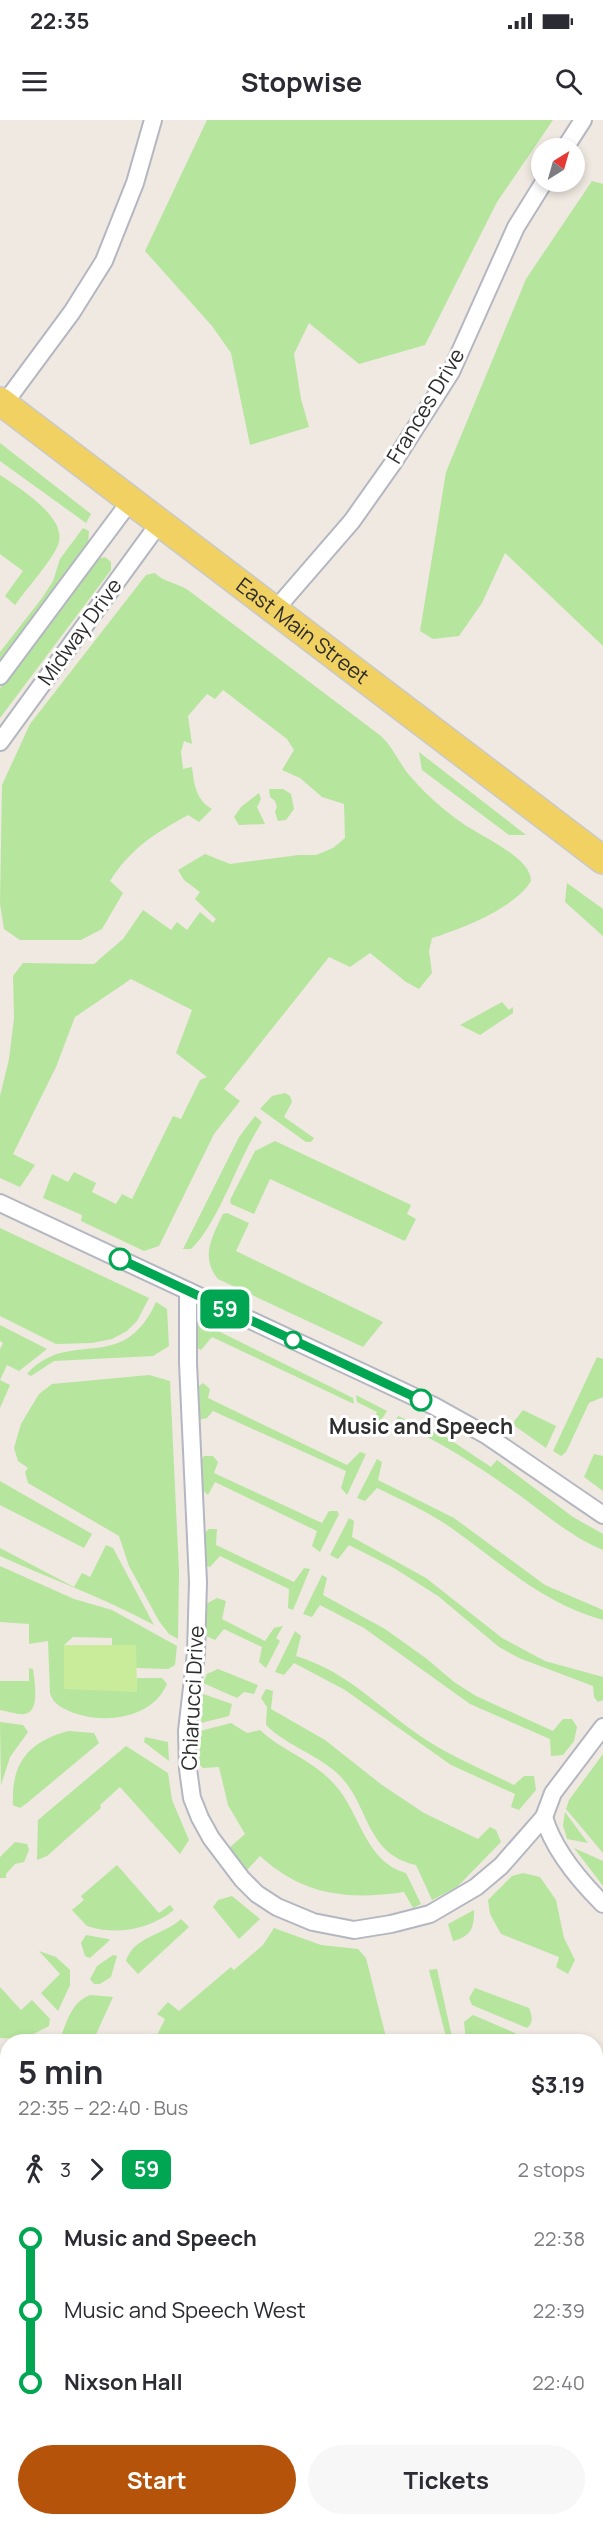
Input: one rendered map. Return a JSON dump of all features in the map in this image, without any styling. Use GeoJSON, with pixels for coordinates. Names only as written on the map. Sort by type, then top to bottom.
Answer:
{"type":"FeatureCollection","features":[{"type":"Feature","properties":{"kind":"main road","name":"East Main Street"},"geometry":{"type":"LineString","coordinates":[[2,402],[603,860]]}},
{"type":"Feature","properties":{"kind":"street"},"geometry":{"type":"LineString","coordinates":[[571,138],[583,120]]}},
{"type":"Feature","properties":{"kind":"street"},"geometry":{"type":"LineString","coordinates":[[2,402],[77,304],[104,261],[135,183],[150,121]]}},
{"type":"Feature","properties":{"kind":"street","name":"Frances Drive"},"geometry":{"type":"LineString","coordinates":[[275,610],[352,521],[452,372],[516,227],[538,192]]}},
{"type":"Feature","properties":{"kind":"street","name":"Midway Drive"},"geometry":{"type":"LineString","coordinates":[[0,676],[131,500]]}},
{"type":"Feature","properties":{"kind":"street","name":"Midway Drive"},"geometry":{"type":"LineString","coordinates":[[0,742],[160,522]]}},
{"type":"Feature","properties":{"kind":"street"},"geometry":{"type":"LineString","coordinates":[[0,1203],[443,1411],[495,1441],[576,1499],[603,1515]]}},
{"type":"Feature","properties":{"kind":"street","name":"Chiarucci Drive"},"geometry":{"type":"LineString","coordinates":[[188,1291],[188,1363],[198,1582],[196,1653],[187,1731],[188,1769],[192,1798],[211,1838],[237,1874],[257,1894],[278,1907],[314,1922],[354,1929],[392,1924],[430,1914],[476,1887],[501,1866],[544,1817],[553,1793],[603,1727]]}},
{"type":"Feature","properties":{"kind":"street"},"geometry":{"type":"LineString","coordinates":[[544,1817],[548,1830],[561,1851],[603,1904]]}},
{"type":"Feature","properties":{"kind":"green space"},"geometry":{"type":"Polygon","coordinates":[[[207,120],[553,120],[541,138],[531,138],[531,152],[497,202],[425,345],[359,364],[309,323],[294,354],[301,399],[309,427],[250,445],[231,353],[212,326],[145,251],[207,120]]]}},
{"type":"Feature","properties":{"kind":"green space"},"geometry":{"type":"Polygon","coordinates":[[[592,181],[603,184],[603,646],[505,553],[482,603],[459,636],[433,639],[420,631],[446,472],[526,279],[592,181]]]}},
{"type":"Feature","properties":{"kind":"green space"},"geometry":{"type":"Polygon","coordinates":[[[0,443],[91,514],[86,523],[0,461],[0,443]]]}},
{"type":"Feature","properties":{"kind":"green space"},"geometry":{"type":"Polygon","coordinates":[[[0,475],[40,504],[56,524],[59,535],[58,545],[50,559],[15,605],[5,596],[23,571],[0,554],[0,475]]]}},
{"type":"Feature","properties":{"kind":"green space"},"geometry":{"type":"Polygon","coordinates":[[[83,528],[89,531],[88,544],[79,559],[0,664],[0,652],[42,598],[53,581],[60,559],[83,528]]]}},
{"type":"Feature","properties":{"kind":"green space"},"geometry":{"type":"Polygon","coordinates":[[[105,557],[111,562],[111,570],[0,718],[0,688],[97,559],[105,557]]]}},
{"type":"Feature","properties":{"kind":"green space"},"geometry":{"type":"Polygon","coordinates":[[[155,573],[188,590],[381,736],[407,772],[429,796],[462,823],[514,856],[529,872],[531,881],[523,891],[500,909],[472,923],[432,938],[429,951],[432,973],[419,989],[406,982],[370,953],[350,967],[329,957],[224,1089],[240,1101],[214,1134],[159,1246],[144,1251],[81,1221],[82,1215],[43,1198],[52,1174],[68,1182],[74,1172],[96,1183],[92,1192],[116,1204],[122,1194],[132,1199],[173,1116],[181,1119],[200,1080],[207,1077],[176,1053],[192,1010],[131,979],[75,1017],[56,1067],[13,1154],[35,1165],[20,1187],[0,1178],[0,1096],[9,1059],[14,1018],[13,976],[23,963],[94,964],[123,939],[143,910],[171,930],[177,922],[187,930],[200,912],[213,923],[216,919],[195,899],[200,892],[184,880],[178,870],[205,854],[230,864],[316,855],[333,848],[345,838],[344,804],[322,797],[300,778],[282,770],[294,750],[287,739],[223,690],[215,699],[207,694],[188,716],[192,744],[184,741],[181,752],[183,769],[192,767],[199,796],[212,809],[199,822],[188,815],[144,843],[126,859],[110,881],[123,893],[102,929],[81,940],[20,940],[4,929],[0,904],[2,785],[30,724],[146,575],[155,573]]]}},
{"type":"Feature","properties":{"kind":"green space"},"geometry":{"type":"Polygon","coordinates":[[[419,752],[526,835],[509,835],[422,770],[419,752]]]}},
{"type":"Feature","properties":{"kind":"green space"},"geometry":{"type":"Polygon","coordinates":[[[269,789],[283,789],[291,794],[294,809],[286,820],[278,821],[275,812],[277,807],[275,801],[270,797],[269,789]]]}},
{"type":"Feature","properties":{"kind":"green space"},"geometry":{"type":"Polygon","coordinates":[[[259,793],[261,799],[257,807],[265,824],[239,825],[234,817],[241,807],[259,793]]]}},
{"type":"Feature","properties":{"kind":"green space"},"geometry":{"type":"Polygon","coordinates":[[[567,883],[603,909],[603,936],[565,902],[567,883]]]}},
{"type":"Feature","properties":{"kind":"green space"},"geometry":{"type":"Polygon","coordinates":[[[502,1002],[509,1010],[513,1007],[513,1013],[480,1035],[460,1025],[502,1002]]]}},
{"type":"Feature","properties":{"kind":"green space"},"geometry":{"type":"Polygon","coordinates":[[[285,1093],[290,1096],[292,1102],[284,1117],[314,1138],[311,1142],[306,1142],[260,1109],[272,1096],[285,1093]]]}},
{"type":"Feature","properties":{"kind":"green space"},"geometry":{"type":"Polygon","coordinates":[[[255,1116],[262,1122],[211,1223],[191,1249],[183,1249],[239,1137],[255,1116]]]}},
{"type":"Feature","properties":{"kind":"green space"},"geometry":{"type":"Polygon","coordinates":[[[275,1141],[411,1205],[407,1214],[416,1219],[405,1241],[270,1179],[254,1214],[231,1204],[230,1200],[255,1151],[275,1141]]]}},
{"type":"Feature","properties":{"kind":"green space"},"geometry":{"type":"Polygon","coordinates":[[[227,1213],[249,1223],[236,1251],[383,1322],[363,1347],[218,1279],[210,1263],[210,1247],[223,1214],[227,1213]]]}},
{"type":"Feature","properties":{"kind":"green space"},"geometry":{"type":"Polygon","coordinates":[[[0,1228],[149,1298],[137,1321],[127,1331],[112,1339],[92,1343],[56,1344],[0,1316],[0,1228]]]}},
{"type":"Feature","properties":{"kind":"green space"},"geometry":{"type":"Polygon","coordinates":[[[156,1302],[167,1309],[169,1346],[153,1356],[54,1361],[31,1376],[27,1374],[43,1360],[61,1353],[112,1345],[128,1338],[142,1325],[156,1302]]]}},
{"type":"Feature","properties":{"kind":"green space"},"geometry":{"type":"Polygon","coordinates":[[[200,1322],[353,1398],[354,1404],[212,1337],[201,1350],[192,1345],[196,1326],[200,1322]]]}},
{"type":"Feature","properties":{"kind":"green space"},"geometry":{"type":"Polygon","coordinates":[[[0,1325],[47,1349],[19,1371],[7,1365],[0,1380],[0,1349],[3,1343],[0,1341],[0,1325]]]}},
{"type":"Feature","properties":{"kind":"green space"},"geometry":{"type":"Polygon","coordinates":[[[597,1357],[603,1359],[603,1397],[589,1403],[566,1452],[561,1456],[553,1451],[597,1357]]]}},
{"type":"Feature","properties":{"kind":"green space"},"geometry":{"type":"Polygon","coordinates":[[[149,1375],[170,1381],[179,1572],[178,1639],[169,1634],[159,1621],[129,1566],[119,1536],[28,1483],[25,1472],[28,1468],[18,1461],[14,1448],[21,1424],[39,1394],[52,1384],[149,1375]]]}},
{"type":"Feature","properties":{"kind":"green space"},"geometry":{"type":"Polygon","coordinates":[[[0,1380],[10,1385],[0,1408],[0,1380]]]}},
{"type":"Feature","properties":{"kind":"green space"},"geometry":{"type":"Polygon","coordinates":[[[203,1383],[210,1389],[208,1398],[347,1465],[360,1452],[366,1454],[347,1495],[341,1488],[346,1471],[213,1411],[207,1418],[198,1420],[194,1390],[203,1383]]]}},
{"type":"Feature","properties":{"kind":"green space"},"geometry":{"type":"Polygon","coordinates":[[[356,1395],[387,1411],[378,1425],[372,1424],[377,1412],[357,1402],[356,1395]]]}},
{"type":"Feature","properties":{"kind":"green space"},"geometry":{"type":"Polygon","coordinates":[[[523,1410],[556,1426],[546,1448],[512,1424],[523,1410]]]}},
{"type":"Feature","properties":{"kind":"green space"},"geometry":{"type":"Polygon","coordinates":[[[398,1416],[446,1437],[491,1467],[497,1460],[573,1517],[603,1534],[603,1550],[572,1534],[497,1479],[436,1442],[404,1426],[396,1437],[390,1431],[398,1416]]]}},
{"type":"Feature","properties":{"kind":"green space"},"geometry":{"type":"Polygon","coordinates":[[[594,1454],[603,1456],[603,1491],[584,1477],[594,1454]]]}},
{"type":"Feature","properties":{"kind":"green space"},"geometry":{"type":"Polygon","coordinates":[[[204,1456],[213,1456],[218,1462],[214,1473],[322,1523],[329,1511],[337,1511],[339,1514],[320,1552],[312,1546],[317,1531],[215,1482],[208,1495],[197,1485],[204,1456]]]}},
{"type":"Feature","properties":{"kind":"green space"},"geometry":{"type":"Polygon","coordinates":[[[377,1459],[382,1462],[378,1480],[454,1518],[545,1585],[603,1610],[603,1620],[581,1613],[541,1593],[450,1527],[414,1506],[377,1488],[365,1501],[357,1498],[377,1459]]]}},
{"type":"Feature","properties":{"kind":"green space"},"geometry":{"type":"Polygon","coordinates":[[[0,1481],[92,1534],[84,1548],[0,1505],[0,1481]]]}},
{"type":"Feature","properties":{"kind":"green space"},"geometry":{"type":"Polygon","coordinates":[[[349,1518],[354,1521],[352,1537],[426,1578],[502,1638],[545,1661],[603,1677],[603,1700],[598,1702],[594,1697],[593,1686],[519,1658],[499,1647],[438,1596],[394,1568],[349,1545],[338,1559],[330,1555],[349,1518]]]}},
{"type":"Feature","properties":{"kind":"green space"},"geometry":{"type":"Polygon","coordinates":[[[209,1529],[217,1529],[216,1545],[294,1582],[304,1568],[310,1569],[293,1610],[288,1608],[289,1589],[220,1556],[210,1567],[202,1565],[199,1538],[209,1529]]]}},
{"type":"Feature","properties":{"kind":"green space"},"geometry":{"type":"Polygon","coordinates":[[[106,1545],[113,1548],[154,1625],[97,1597],[0,1556],[0,1548],[74,1587],[82,1573],[90,1577],[106,1545]]]}},
{"type":"Feature","properties":{"kind":"green space"},"geometry":{"type":"Polygon","coordinates":[[[0,1566],[74,1599],[112,1610],[177,1646],[175,1665],[168,1669],[136,1668],[136,1645],[112,1645],[112,1638],[73,1637],[64,1645],[136,1692],[137,1678],[162,1678],[167,1684],[160,1696],[138,1712],[110,1718],[81,1715],[57,1704],[50,1693],[48,1641],[29,1644],[29,1624],[0,1622],[0,1566]]]}},
{"type":"Feature","properties":{"kind":"green space"},"geometry":{"type":"Polygon","coordinates":[[[322,1575],[327,1578],[323,1595],[385,1629],[476,1696],[553,1731],[563,1719],[572,1719],[577,1727],[574,1741],[563,1755],[551,1756],[550,1739],[470,1704],[364,1628],[320,1605],[312,1617],[303,1614],[322,1575]]]}},
{"type":"Feature","properties":{"kind":"green space"},"geometry":{"type":"Polygon","coordinates":[[[217,1598],[226,1601],[222,1619],[265,1641],[274,1628],[283,1626],[276,1638],[280,1641],[266,1668],[259,1662],[262,1647],[224,1629],[215,1640],[204,1635],[203,1613],[206,1604],[217,1598]]]}},
{"type":"Feature","properties":{"kind":"green space"},"geometry":{"type":"Polygon","coordinates":[[[295,1631],[301,1636],[296,1656],[316,1663],[351,1683],[431,1743],[461,1760],[514,1785],[524,1776],[534,1776],[536,1790],[519,1810],[511,1807],[515,1794],[451,1765],[345,1690],[294,1663],[284,1675],[275,1672],[295,1631]]]}},
{"type":"Feature","properties":{"kind":"green space"},"geometry":{"type":"Polygon","coordinates":[[[64,1645],[136,1645],[137,1692],[64,1689],[64,1645]]]}},
{"type":"Feature","properties":{"kind":"green space"},"geometry":{"type":"Polygon","coordinates":[[[29,1668],[33,1669],[35,1694],[35,1701],[30,1712],[25,1714],[0,1710],[0,1681],[29,1681],[29,1668]]]}},
{"type":"Feature","properties":{"kind":"green space"},"geometry":{"type":"Polygon","coordinates":[[[218,1669],[258,1685],[254,1694],[244,1692],[237,1698],[203,1683],[207,1674],[218,1669]]]}},
{"type":"Feature","properties":{"kind":"green space"},"geometry":{"type":"Polygon","coordinates":[[[266,1689],[273,1691],[271,1709],[325,1740],[382,1785],[424,1813],[478,1839],[490,1827],[496,1830],[501,1842],[457,1887],[432,1900],[416,1865],[387,1851],[378,1840],[358,1802],[341,1777],[333,1769],[284,1739],[266,1725],[267,1707],[261,1698],[266,1689]]]}},
{"type":"Feature","properties":{"kind":"green space"},"geometry":{"type":"Polygon","coordinates":[[[203,1694],[232,1704],[229,1716],[201,1723],[203,1694]]]}},
{"type":"Feature","properties":{"kind":"green space"},"geometry":{"type":"Polygon","coordinates":[[[0,1722],[23,1725],[28,1732],[10,1757],[1,1785],[0,1722]]]}},
{"type":"Feature","properties":{"kind":"green space"},"geometry":{"type":"Polygon","coordinates":[[[231,1723],[247,1733],[260,1730],[327,1777],[344,1796],[372,1847],[381,1858],[392,1867],[406,1873],[421,1904],[413,1908],[404,1892],[345,1895],[310,1887],[293,1880],[260,1856],[247,1870],[228,1849],[245,1834],[228,1805],[219,1767],[203,1768],[199,1764],[200,1731],[231,1723]]]}},
{"type":"Feature","properties":{"kind":"green space"},"geometry":{"type":"Polygon","coordinates":[[[68,1731],[94,1733],[99,1743],[27,1803],[20,1808],[13,1805],[15,1777],[25,1756],[42,1741],[68,1731]]]}},
{"type":"Feature","properties":{"kind":"green space"},"geometry":{"type":"Polygon","coordinates":[[[145,1737],[168,1742],[169,1761],[144,1742],[145,1737]]]}},
{"type":"Feature","properties":{"kind":"green space"},"geometry":{"type":"Polygon","coordinates":[[[126,1746],[168,1773],[172,1800],[189,1840],[180,1854],[120,1787],[100,1805],[101,1808],[47,1856],[37,1860],[38,1820],[126,1746]]]}},
{"type":"Feature","properties":{"kind":"green space"},"geometry":{"type":"Polygon","coordinates":[[[603,1754],[603,1853],[566,1809],[569,1800],[603,1754]]]}},
{"type":"Feature","properties":{"kind":"green space"},"geometry":{"type":"Polygon","coordinates":[[[565,1812],[588,1843],[567,1839],[563,1825],[565,1812]]]}},
{"type":"Feature","properties":{"kind":"green space"},"geometry":{"type":"Polygon","coordinates":[[[15,1842],[27,1844],[29,1850],[24,1862],[15,1864],[6,1874],[6,1878],[0,1878],[0,1857],[15,1842]]]}},
{"type":"Feature","properties":{"kind":"green space"},"geometry":{"type":"Polygon","coordinates":[[[574,1848],[603,1861],[603,1886],[574,1848]]]}},
{"type":"Feature","properties":{"kind":"green space"},"geometry":{"type":"Polygon","coordinates":[[[117,1865],[159,1913],[170,1905],[174,1910],[165,1917],[133,1929],[110,1930],[87,1926],[72,1910],[84,1900],[81,1896],[117,1865]]]}},
{"type":"Feature","properties":{"kind":"green space"},"geometry":{"type":"Polygon","coordinates":[[[523,1873],[540,1877],[556,1900],[564,1938],[575,1960],[568,1974],[556,1967],[559,1957],[501,1934],[490,1914],[488,1900],[512,1876],[523,1873]]]}},
{"type":"Feature","properties":{"kind":"green space"},"geometry":{"type":"Polygon","coordinates":[[[232,1896],[260,1919],[239,1939],[213,1907],[218,1900],[232,1896]]]}},
{"type":"Feature","properties":{"kind":"green space"},"geometry":{"type":"Polygon","coordinates":[[[474,1910],[471,1930],[453,1941],[448,1924],[474,1910]]]}},
{"type":"Feature","properties":{"kind":"green space"},"geometry":{"type":"Polygon","coordinates":[[[181,1919],[189,1927],[138,1974],[126,1961],[130,1953],[142,1941],[181,1919]]]}},
{"type":"Feature","properties":{"kind":"green space"},"geometry":{"type":"Polygon","coordinates":[[[274,1928],[321,1945],[358,1949],[366,1958],[385,2034],[158,2034],[165,2019],[157,2014],[168,2002],[179,2011],[231,1967],[234,1970],[263,1945],[274,1928]]]}},
{"type":"Feature","properties":{"kind":"green space"},"geometry":{"type":"Polygon","coordinates":[[[86,1935],[110,1940],[90,1958],[85,1956],[81,1943],[86,1935]]]}},
{"type":"Feature","properties":{"kind":"green space"},"geometry":{"type":"Polygon","coordinates":[[[39,1951],[56,1957],[70,1970],[70,1985],[58,2011],[41,1993],[60,1974],[39,1951]]]}},
{"type":"Feature","properties":{"kind":"green space"},"geometry":{"type":"Polygon","coordinates":[[[113,1955],[117,1956],[111,1977],[100,1984],[94,1984],[90,1979],[97,1966],[113,1955]]]}},
{"type":"Feature","properties":{"kind":"green space"},"geometry":{"type":"Polygon","coordinates":[[[437,1969],[451,2034],[445,2034],[429,1970],[437,1969]]]}},
{"type":"Feature","properties":{"kind":"green space"},"geometry":{"type":"Polygon","coordinates":[[[0,1987],[21,2010],[32,2000],[50,2019],[49,2026],[34,2034],[0,2034],[0,1987]]]}},
{"type":"Feature","properties":{"kind":"green space"},"geometry":{"type":"Polygon","coordinates":[[[475,1988],[529,2008],[531,2023],[527,2028],[472,2005],[469,1998],[475,1988]]]}},
{"type":"Feature","properties":{"kind":"green space"},"geometry":{"type":"Polygon","coordinates":[[[91,1995],[113,1997],[96,2034],[62,2034],[74,2007],[91,1995]]]}},
{"type":"Feature","properties":{"kind":"green space"},"geometry":{"type":"Polygon","coordinates":[[[473,2015],[516,2034],[465,2034],[464,2022],[473,2015]]]}},
{"type":"Feature","properties":{"kind":"bus line","name":"59"},"geometry":{"type":"LineString","coordinates":[[120,1259],[421,1400]]}},
{"type":"Feature","properties":{"kind":"place","name":"Music and Speech"},"geometry":{"type":"Point","coordinates":[421,1400]}}]}
